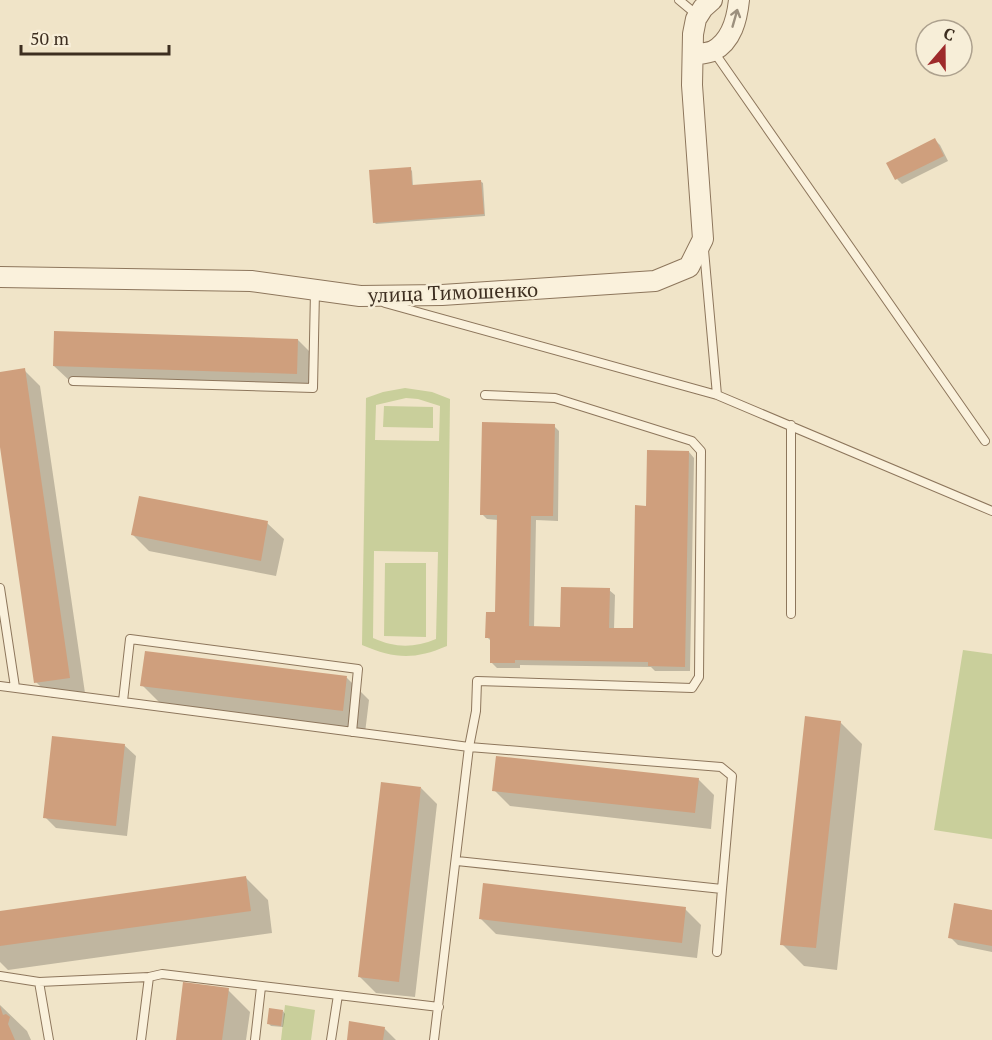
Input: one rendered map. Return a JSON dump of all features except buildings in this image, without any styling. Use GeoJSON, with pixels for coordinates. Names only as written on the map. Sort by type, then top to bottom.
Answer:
{"type":"FeatureCollection","features":[{"type":"Feature","properties":{"kind":"street"},"geometry":{"type":"LineString","coordinates":[[704,53],[693,34],[698,16],[712,0]]}},
{"type":"Feature","properties":{"kind":"street"},"geometry":{"type":"LineString","coordinates":[[703,239],[692,85],[704,53],[729,37],[737,17],[739,0]]}},
{"type":"Feature","properties":{"kind":"street","name":"улица Тимошенко"},"geometry":{"type":"LineString","coordinates":[[0,278],[251,281],[360,296],[442,295],[655,280],[689,267],[703,239]]}},
{"type":"Feature","properties":{"kind":"lane"},"geometry":{"type":"LineString","coordinates":[[679,0],[698,16]]}},
{"type":"Feature","properties":{"kind":"lane"},"geometry":{"type":"LineString","coordinates":[[704,53],[985,441]]}},
{"type":"Feature","properties":{"kind":"lane"},"geometry":{"type":"LineString","coordinates":[[703,239],[717,395]]}},
{"type":"Feature","properties":{"kind":"lane"},"geometry":{"type":"LineString","coordinates":[[73,381],[313,388],[315,290]]}},
{"type":"Feature","properties":{"kind":"lane"},"geometry":{"type":"LineString","coordinates":[[360,296],[717,395],[992,511]]}},
{"type":"Feature","properties":{"kind":"lane"},"geometry":{"type":"LineString","coordinates":[[434,1040],[469,747],[476,711],[477,681],[692,688],[699,677],[701,451],[692,441],[555,398],[485,395]]}},
{"type":"Feature","properties":{"kind":"lane"},"geometry":{"type":"LineString","coordinates":[[790,614],[791,425]]}},
{"type":"Feature","properties":{"kind":"lane"},"geometry":{"type":"LineString","coordinates":[[0,588],[15,687]]}},
{"type":"Feature","properties":{"kind":"lane"},"geometry":{"type":"LineString","coordinates":[[123,701],[130,639],[358,669],[352,732]]}},
{"type":"Feature","properties":{"kind":"lane"},"geometry":{"type":"LineString","coordinates":[[0,686],[469,747],[721,767],[732,776],[717,952]]}},
{"type":"Feature","properties":{"kind":"lane"},"geometry":{"type":"LineString","coordinates":[[457,861],[722,890]]}},
{"type":"Feature","properties":{"kind":"lane"},"geometry":{"type":"LineString","coordinates":[[0,976],[39,982],[148,977],[162,974],[439,1007]]}},
{"type":"Feature","properties":{"kind":"lane"},"geometry":{"type":"LineString","coordinates":[[141,1040],[148,977]]}},
{"type":"Feature","properties":{"kind":"lane"},"geometry":{"type":"LineString","coordinates":[[39,982],[49,1040]]}},
{"type":"Feature","properties":{"kind":"lane"},"geometry":{"type":"LineString","coordinates":[[255,1040],[261,987]]}},
{"type":"Feature","properties":{"kind":"lane"},"geometry":{"type":"LineString","coordinates":[[332,1040],[338,995]]}},
{"type":"Feature","properties":{"kind":"green space"},"geometry":{"type":"Polygon","coordinates":[[[405,388],[432,392],[450,399],[447,646],[414,656],[385,653],[362,645],[366,398],[405,388]],[[406,398],[376,405],[375,440],[439,441],[440,406],[406,398]],[[374,551],[373,638],[389,644],[404,646],[436,639],[438,552],[374,551]]]}},
{"type":"Feature","properties":{"kind":"green space"},"geometry":{"type":"Polygon","coordinates":[[[384,406],[433,407],[433,428],[383,427],[384,406]]]}},
{"type":"Feature","properties":{"kind":"green space"},"geometry":{"type":"Polygon","coordinates":[[[385,563],[426,563],[426,637],[384,636],[385,563]]]}},
{"type":"Feature","properties":{"kind":"green space"},"geometry":{"type":"Polygon","coordinates":[[[963,650],[992,654],[992,839],[934,830],[963,650]]]}},
{"type":"Feature","properties":{"kind":"green space"},"geometry":{"type":"Polygon","coordinates":[[[285,1005],[315,1010],[311,1040],[281,1040],[285,1005]]]}}]}
